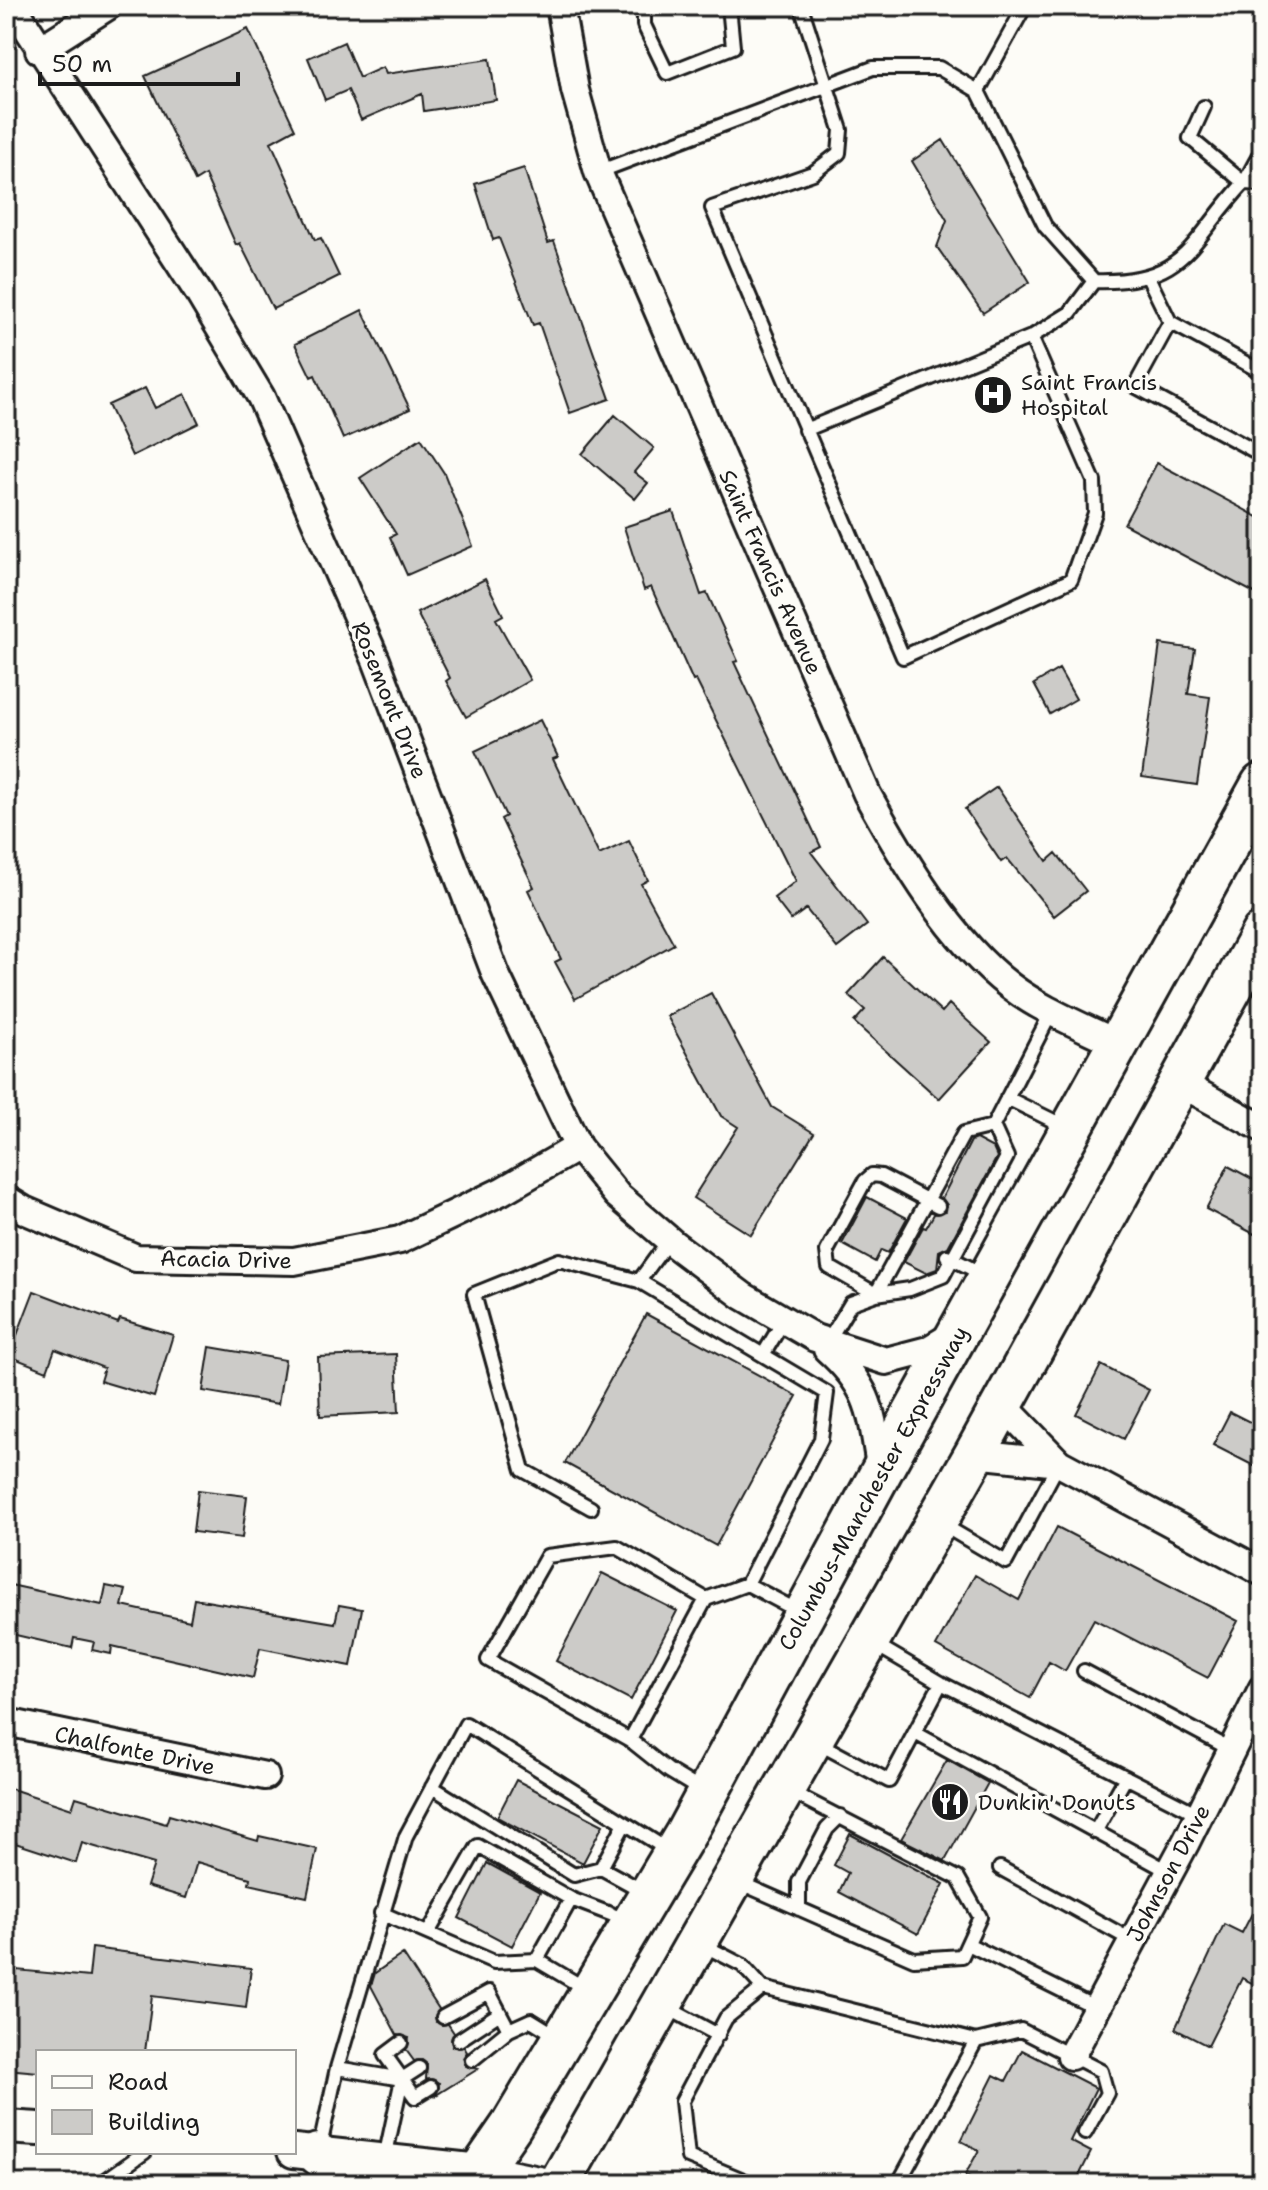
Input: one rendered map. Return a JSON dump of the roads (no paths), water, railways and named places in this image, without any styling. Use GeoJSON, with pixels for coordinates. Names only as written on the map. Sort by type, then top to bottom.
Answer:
{"type":"FeatureCollection","features":[{"type":"Feature","properties":{"kind":"main road","name":"Columbus-Manchester Expressway"},"geometry":{"type":"LineString","coordinates":[[476,2177],[563,2040],[708,1794],[881,1472],[1262,784]]}},
{"type":"Feature","properties":{"kind":"main road"},"geometry":{"type":"LineString","coordinates":[[559,2184],[975,1454],[1262,933]]}},
{"type":"Feature","properties":{"kind":"main road"},"geometry":{"type":"LineString","coordinates":[[306,2152],[370,2172]]}},
{"type":"Feature","properties":{"kind":"street","name":"Rosemont Drive"},"geometry":{"type":"LineString","coordinates":[[13,6],[200,295],[261,397],[376,660],[496,975],[578,1147],[617,1195],[669,1240],[743,1296],[821,1341],[886,1361],[928,1350],[959,1331]]}},
{"type":"Feature","properties":{"kind":"street"},"geometry":{"type":"LineString","coordinates":[[39,50],[108,6]]}},
{"type":"Feature","properties":{"kind":"street","name":"Saint Francis Avenue"},"geometry":{"type":"LineString","coordinates":[[560,6],[575,90],[598,172],[867,794],[907,868],[960,935],[1009,986],[1118,1044]]}},
{"type":"Feature","properties":{"kind":"street"},"geometry":{"type":"LineString","coordinates":[[1180,1083],[1262,1128]]}},
{"type":"Feature","properties":{"kind":"street","name":"Acacia Drive"},"geometry":{"type":"LineString","coordinates":[[6,1199],[24,1210],[136,1258],[294,1261],[400,1240],[502,1191],[578,1147]]}},
{"type":"Feature","properties":{"kind":"street","name":"Rosemont Drive"},"geometry":{"type":"LineString","coordinates":[[821,1341],[850,1370],[864,1391],[881,1472]]}},
{"type":"Feature","properties":{"kind":"street"},"geometry":{"type":"LineString","coordinates":[[1002,1404],[1059,1463],[1262,1572]]}},
{"type":"Feature","properties":{"kind":"street"},"geometry":{"type":"LineString","coordinates":[[975,1454],[1059,1463]]}},
{"type":"Feature","properties":{"kind":"street","name":"Johnson Drive"},"geometry":{"type":"LineString","coordinates":[[1071,2056],[1200,1815],[1262,1689]]}},
{"type":"Feature","properties":{"kind":"street","name":"Chalfonte Drive"},"geometry":{"type":"LineString","coordinates":[[6,1722],[186,1762],[265,1776]]}},
{"type":"Feature","properties":{"kind":"street"},"geometry":{"type":"LineString","coordinates":[[6,2127],[36,2129]]}},
{"type":"Feature","properties":{"kind":"street"},"geometry":{"type":"LineString","coordinates":[[370,2172],[544,2184]]}},
{"type":"Feature","properties":{"kind":"lane"},"geometry":{"type":"LineString","coordinates":[[644,6],[644,25],[667,73],[733,47],[729,6]]}},
{"type":"Feature","properties":{"kind":"lane"},"geometry":{"type":"LineString","coordinates":[[801,6],[841,130],[839,153],[813,173],[712,208],[903,657],[1071,580],[1095,513],[1094,481],[1031,337]]}},
{"type":"Feature","properties":{"kind":"lane"},"geometry":{"type":"LineString","coordinates":[[978,91],[1025,6]]}},
{"type":"Feature","properties":{"kind":"lane"},"geometry":{"type":"LineString","coordinates":[[598,172],[873,68],[939,68],[978,91],[1045,226],[1094,281],[1130,282],[1163,273],[1192,250],[1218,211],[1244,183],[1262,150]]}},
{"type":"Feature","properties":{"kind":"lane"},"geometry":{"type":"LineString","coordinates":[[1204,107],[1190,138],[1244,183],[1262,184]]}},
{"type":"Feature","properties":{"kind":"lane"},"geometry":{"type":"LineString","coordinates":[[1148,277],[1170,322],[1262,372]]}},
{"type":"Feature","properties":{"kind":"lane"},"geometry":{"type":"LineString","coordinates":[[805,430],[1031,337],[1070,313],[1094,281]]}},
{"type":"Feature","properties":{"kind":"lane"},"geometry":{"type":"LineString","coordinates":[[1170,322],[1135,386],[1262,455]]}},
{"type":"Feature","properties":{"kind":"lane"},"geometry":{"type":"LineString","coordinates":[[876,1294],[914,1239],[952,1165],[964,1133],[993,1126],[1052,1011]]}},
{"type":"Feature","properties":{"kind":"lane"},"geometry":{"type":"LineString","coordinates":[[1007,1098],[1071,1130]]}},
{"type":"Feature","properties":{"kind":"lane"},"geometry":{"type":"LineString","coordinates":[[821,1341],[851,1303],[876,1294],[910,1289],[943,1276],[988,1183],[1007,1157],[993,1126]]}},
{"type":"Feature","properties":{"kind":"lane"},"geometry":{"type":"LineString","coordinates":[[876,1294],[829,1267],[826,1260],[865,1181],[872,1175],[881,1176],[933,1203]]}},
{"type":"Feature","properties":{"kind":"lane"},"geometry":{"type":"LineString","coordinates":[[639,1281],[669,1240]]}},
{"type":"Feature","properties":{"kind":"lane"},"geometry":{"type":"LineString","coordinates":[[950,1257],[989,1277]]}},
{"type":"Feature","properties":{"kind":"lane"},"geometry":{"type":"LineString","coordinates":[[591,1508],[523,1470],[474,1294],[559,1260],[639,1281],[827,1393],[821,1439],[747,1584],[706,1599],[630,1740]]}},
{"type":"Feature","properties":{"kind":"lane"},"geometry":{"type":"LineString","coordinates":[[763,1355],[784,1320]]}},
{"type":"Feature","properties":{"kind":"lane"},"geometry":{"type":"LineString","coordinates":[[936,1522],[1006,1562],[1059,1463]]}},
{"type":"Feature","properties":{"kind":"lane"},"geometry":{"type":"LineString","coordinates":[[706,1599],[617,1547],[547,1556],[488,1660],[630,1740],[669,1771],[708,1794]]}},
{"type":"Feature","properties":{"kind":"lane"},"geometry":{"type":"LineString","coordinates":[[747,1584],[804,1615]]}},
{"type":"Feature","properties":{"kind":"lane"},"geometry":{"type":"LineString","coordinates":[[869,1641],[941,1683],[1200,1815]]}},
{"type":"Feature","properties":{"kind":"lane"},"geometry":{"type":"LineString","coordinates":[[1084,1671],[1232,1750]]}},
{"type":"Feature","properties":{"kind":"lane"},"geometry":{"type":"LineString","coordinates":[[813,1741],[889,1781],[941,1683]]}},
{"type":"Feature","properties":{"kind":"lane"},"geometry":{"type":"LineString","coordinates":[[306,2152],[337,2068],[406,1836],[466,1724],[674,1854]]}},
{"type":"Feature","properties":{"kind":"lane"},"geometry":{"type":"LineString","coordinates":[[915,1733],[1170,1872]]}},
{"type":"Feature","properties":{"kind":"lane"},"geometry":{"type":"LineString","coordinates":[[1095,1832],[1126,1777]]}},
{"type":"Feature","properties":{"kind":"lane"},"geometry":{"type":"LineString","coordinates":[[432,1787],[574,1875],[601,1868],[625,1823]]}},
{"type":"Feature","properties":{"kind":"lane"},"geometry":{"type":"LineString","coordinates":[[733,1880],[914,1959],[962,1956],[980,1917],[958,1878],[785,1789]]}},
{"type":"Feature","properties":{"kind":"lane"},"geometry":{"type":"LineString","coordinates":[[799,1909],[799,1882],[827,1829],[840,1816]]}},
{"type":"Feature","properties":{"kind":"lane"},"geometry":{"type":"LineString","coordinates":[[428,1933],[478,1846],[571,1899],[641,1909]]}},
{"type":"Feature","properties":{"kind":"lane"},"geometry":{"type":"LineString","coordinates":[[601,1868],[641,1909]]}},
{"type":"Feature","properties":{"kind":"lane"},"geometry":{"type":"LineString","coordinates":[[1000,1868],[1133,1941]]}},
{"type":"Feature","properties":{"kind":"lane"},"geometry":{"type":"LineString","coordinates":[[537,1960],[571,1899]]}},
{"type":"Feature","properties":{"kind":"lane"},"geometry":{"type":"LineString","coordinates":[[381,1913],[494,1962],[537,1960],[591,1992]]}},
{"type":"Feature","properties":{"kind":"lane"},"geometry":{"type":"LineString","coordinates":[[697,1942],[742,1965],[763,1988],[976,2041],[1021,2030],[1101,2071],[1107,2093],[1085,2133]]}},
{"type":"Feature","properties":{"kind":"lane"},"geometry":{"type":"LineString","coordinates":[[968,1944],[1097,2008]]}},
{"type":"Feature","properties":{"kind":"lane"},"geometry":{"type":"LineString","coordinates":[[753,2184],[688,2157],[682,2101],[726,2018],[763,1988]]}},
{"type":"Feature","properties":{"kind":"lane"},"geometry":{"type":"LineString","coordinates":[[443,2017],[489,1992],[509,2030]]}},
{"type":"Feature","properties":{"kind":"lane"},"geometry":{"type":"LineString","coordinates":[[662,2005],[718,2035]]}},
{"type":"Feature","properties":{"kind":"lane"},"geometry":{"type":"LineString","coordinates":[[459,2040],[500,2013]]}},
{"type":"Feature","properties":{"kind":"lane"},"geometry":{"type":"LineString","coordinates":[[472,2060],[509,2030],[531,2020],[563,2040]]}},
{"type":"Feature","properties":{"kind":"lane"},"geometry":{"type":"LineString","coordinates":[[898,2184],[976,2041]]}},
{"type":"Feature","properties":{"kind":"lane"},"geometry":{"type":"LineString","coordinates":[[401,2043],[385,2055],[415,2097],[431,2087]]}},
{"type":"Feature","properties":{"kind":"lane"},"geometry":{"type":"LineString","coordinates":[[337,2068],[402,2079]]}},
{"type":"Feature","properties":{"kind":"lane"},"geometry":{"type":"LineString","coordinates":[[370,2172],[402,2079],[419,2068]]}},
{"type":"Feature","properties":{"kind":"lane"},"geometry":{"type":"LineString","coordinates":[[100,2184],[142,2154]]}},
{"type":"Feature","properties":{"kind":"place","name":"Saint Francis Hospital"},"geometry":{"type":"Point","coordinates":[993,395]}},
{"type":"Feature","properties":{"kind":"place","name":"Dunkin' Donuts"},"geometry":{"type":"Point","coordinates":[950,1802]}}]}
